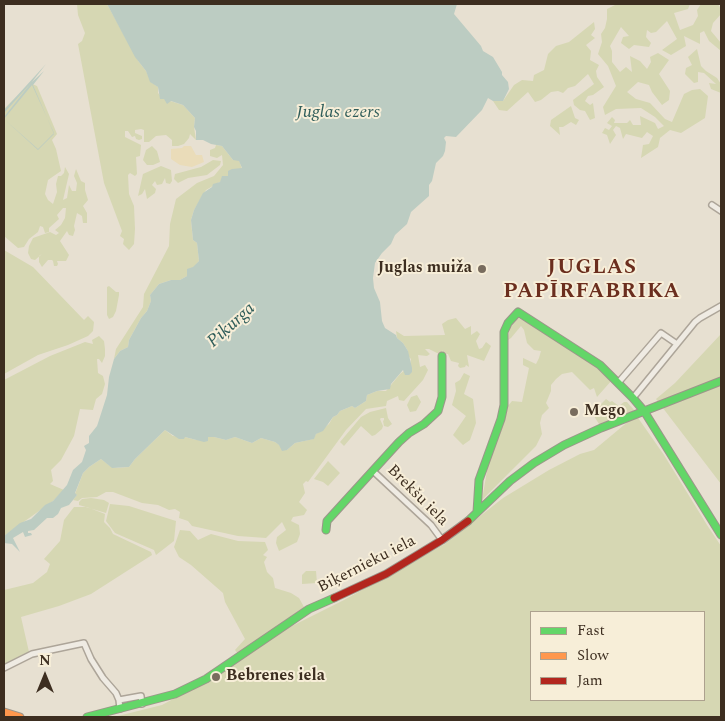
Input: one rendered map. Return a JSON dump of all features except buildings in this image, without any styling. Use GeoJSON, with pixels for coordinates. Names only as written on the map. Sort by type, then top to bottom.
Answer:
{"type":"FeatureCollection","features":[{"type":"Feature","properties":{"kind":"main road"},"geometry":{"type":"LineString","coordinates":[[477,512],[479,480],[501,419],[504,405],[504,332],[508,323],[518,312],[592,360],[633,398],[644,411],[721,535]]}},
{"type":"Feature","properties":{"kind":"main road","name":"Brekšu iela"},"geometry":{"type":"LineString","coordinates":[[326,530],[327,521],[404,436],[431,419],[440,407],[442,397],[442,356]]}},
{"type":"Feature","properties":{"kind":"main road","name":"Biķernieku iela"},"geometry":{"type":"LineString","coordinates":[[87,717],[175,694],[206,679],[309,609],[386,574],[442,540],[460,528],[510,481],[542,458],[580,437],[721,381]]}},
{"type":"Feature","properties":{"kind":"main road"},"geometry":{"type":"LineString","coordinates":[[4,712],[20,717]]}},
{"type":"Feature","properties":{"kind":"street"},"geometry":{"type":"LineString","coordinates":[[712,205],[721,211]]}},
{"type":"Feature","properties":{"kind":"street"},"geometry":{"type":"LineString","coordinates":[[633,398],[700,318],[721,306]]}},
{"type":"Feature","properties":{"kind":"street"},"geometry":{"type":"LineString","coordinates":[[618,383],[661,333],[677,344]]}},
{"type":"Feature","properties":{"kind":"street","name":"Brekšu iela"},"geometry":{"type":"LineString","coordinates":[[373,471],[431,524],[442,540]]}},
{"type":"Feature","properties":{"kind":"street"},"geometry":{"type":"LineString","coordinates":[[4,668],[32,654],[84,643],[95,665],[116,693],[120,709]]}},
{"type":"Feature","properties":{"kind":"street"},"geometry":{"type":"LineString","coordinates":[[119,700],[140,696],[142,704]]}},
{"type":"Feature","properties":{"kind":"green space"},"geometry":{"type":"Polygon","coordinates":[[[77,4],[107,4],[151,82],[158,87],[158,93],[164,99],[183,105],[195,118],[196,140],[190,134],[184,144],[178,146],[172,146],[172,140],[166,135],[156,136],[149,142],[144,142],[144,130],[135,130],[135,133],[142,136],[142,139],[139,140],[135,136],[132,137],[128,131],[125,131],[125,137],[141,145],[140,156],[136,157],[137,174],[135,176],[130,173],[128,175],[129,194],[134,206],[135,229],[134,244],[129,250],[123,244],[124,239],[120,236],[122,231],[104,183],[78,44],[82,41],[85,33],[78,15],[77,4]]]}},
{"type":"Feature","properties":{"kind":"green space"},"geometry":{"type":"Polygon","coordinates":[[[617,4],[690,4],[688,9],[674,13],[680,30],[693,25],[698,16],[697,10],[701,4],[718,4],[721,9],[721,14],[713,23],[711,31],[721,43],[721,51],[709,41],[704,31],[700,33],[700,44],[684,36],[686,46],[671,55],[662,50],[677,39],[667,21],[656,32],[651,33],[647,30],[646,37],[651,43],[649,47],[634,45],[629,49],[621,43],[623,37],[629,36],[621,27],[610,46],[612,62],[620,72],[626,67],[632,72],[630,56],[640,61],[647,69],[651,62],[650,57],[658,53],[669,60],[659,74],[670,91],[669,100],[662,105],[649,85],[638,82],[627,92],[636,99],[650,103],[665,119],[672,122],[684,94],[700,89],[708,96],[705,118],[681,133],[670,130],[660,138],[658,147],[641,158],[643,145],[649,144],[653,136],[647,132],[642,138],[626,134],[623,139],[620,128],[616,126],[613,130],[616,135],[610,144],[607,135],[602,133],[605,128],[609,130],[612,126],[607,123],[612,117],[615,120],[614,123],[627,123],[630,120],[633,125],[641,125],[640,116],[655,123],[658,129],[664,126],[655,117],[641,108],[616,109],[605,115],[603,107],[616,86],[608,66],[598,54],[602,42],[601,34],[607,19],[607,9],[617,4]]]}},
{"type":"Feature","properties":{"kind":"green space"},"geometry":{"type":"Polygon","coordinates":[[[594,22],[595,29],[591,35],[595,38],[586,45],[591,51],[590,60],[599,65],[596,71],[597,77],[604,87],[593,95],[588,96],[585,101],[590,105],[593,103],[595,118],[590,120],[585,111],[580,110],[574,105],[573,100],[594,84],[588,74],[575,86],[568,88],[563,93],[558,91],[551,92],[535,102],[528,92],[507,111],[499,110],[493,101],[503,101],[514,85],[522,80],[533,81],[534,75],[544,70],[548,54],[556,46],[569,42],[594,22]]]}},
{"type":"Feature","properties":{"kind":"green space"},"geometry":{"type":"Polygon","coordinates":[[[697,49],[701,66],[717,78],[721,84],[721,93],[711,89],[709,83],[716,84],[704,73],[698,72],[698,82],[694,83],[685,74],[686,68],[692,65],[688,57],[697,49]]]}},
{"type":"Feature","properties":{"kind":"green space"},"geometry":{"type":"Polygon","coordinates":[[[30,83],[37,86],[57,134],[52,140],[61,171],[48,180],[45,194],[53,204],[57,192],[58,176],[64,173],[65,167],[69,174],[63,200],[67,198],[69,185],[72,191],[76,191],[77,183],[74,176],[76,169],[81,181],[85,183],[88,200],[83,206],[87,213],[87,223],[83,223],[82,216],[77,213],[73,236],[69,235],[67,231],[60,241],[69,255],[66,261],[57,261],[57,266],[54,266],[52,260],[48,260],[42,267],[39,257],[35,260],[31,259],[28,253],[29,246],[33,238],[50,232],[56,235],[59,233],[55,230],[65,218],[66,208],[63,208],[57,215],[59,219],[49,228],[49,232],[45,233],[43,227],[40,226],[38,232],[29,239],[24,247],[18,248],[4,236],[4,109],[30,83]]]}},
{"type":"Feature","properties":{"kind":"green space"},"geometry":{"type":"Polygon","coordinates":[[[571,106],[575,118],[579,120],[576,125],[571,122],[563,127],[559,127],[560,135],[550,126],[551,120],[571,106]]]}},
{"type":"Feature","properties":{"kind":"green space"},"geometry":{"type":"Polygon","coordinates":[[[216,145],[222,146],[233,160],[239,160],[242,169],[206,190],[194,210],[191,220],[192,231],[193,240],[197,243],[199,261],[187,276],[180,280],[171,280],[159,284],[150,295],[151,301],[147,311],[129,340],[128,347],[120,351],[114,359],[116,349],[143,307],[144,294],[169,246],[170,224],[176,199],[197,183],[214,176],[223,165],[222,155],[217,158],[210,156],[210,150],[215,148],[216,145]]]}},
{"type":"Feature","properties":{"kind":"green space"},"geometry":{"type":"Polygon","coordinates":[[[152,146],[157,151],[160,162],[147,165],[143,160],[146,150],[152,146]]]}},
{"type":"Feature","properties":{"kind":"green space"},"geometry":{"type":"Polygon","coordinates":[[[213,160],[221,161],[220,165],[207,175],[188,178],[178,183],[174,179],[175,174],[201,167],[213,160]]]}},
{"type":"Feature","properties":{"kind":"green space"},"geometry":{"type":"Polygon","coordinates":[[[161,166],[171,170],[172,181],[170,184],[166,183],[165,178],[162,184],[157,185],[155,181],[152,185],[156,189],[155,193],[147,199],[145,189],[138,196],[143,174],[161,166]]]}},
{"type":"Feature","properties":{"kind":"green space"},"geometry":{"type":"Polygon","coordinates":[[[4,250],[33,267],[84,320],[88,316],[94,322],[93,331],[88,336],[38,355],[4,374],[4,250]]]}},
{"type":"Feature","properties":{"kind":"green space"},"geometry":{"type":"Polygon","coordinates":[[[109,286],[116,292],[119,292],[119,295],[116,311],[113,317],[109,319],[107,315],[107,287],[109,286]]]}},
{"type":"Feature","properties":{"kind":"green space"},"geometry":{"type":"Polygon","coordinates":[[[456,318],[465,329],[471,326],[471,335],[477,331],[480,334],[476,341],[479,349],[486,342],[491,346],[484,361],[467,355],[469,367],[466,365],[460,368],[458,366],[459,363],[451,361],[448,354],[443,354],[443,350],[441,355],[425,349],[430,354],[427,356],[418,355],[420,367],[425,365],[428,370],[423,380],[404,401],[399,400],[398,396],[387,401],[386,406],[366,409],[346,430],[308,482],[306,481],[303,484],[305,493],[299,502],[307,510],[304,515],[293,517],[291,521],[299,525],[300,534],[297,542],[279,551],[276,543],[277,537],[286,530],[282,522],[266,538],[238,536],[192,526],[188,521],[179,518],[180,512],[175,509],[169,510],[158,505],[142,503],[113,492],[106,492],[97,497],[82,498],[78,501],[73,500],[77,495],[75,494],[83,473],[89,467],[101,459],[116,468],[129,467],[165,430],[173,436],[196,440],[214,437],[226,440],[235,437],[252,443],[261,438],[275,442],[287,450],[295,443],[313,439],[340,411],[352,406],[355,408],[366,401],[367,395],[377,391],[386,391],[400,374],[410,366],[411,359],[408,356],[408,351],[397,338],[396,331],[404,336],[445,335],[442,324],[456,318]]]}},
{"type":"Feature","properties":{"kind":"green space"},"geometry":{"type":"Polygon","coordinates":[[[518,318],[594,364],[612,380],[597,397],[594,388],[590,390],[572,372],[562,374],[556,379],[551,385],[551,391],[546,403],[549,408],[542,415],[540,423],[542,434],[536,446],[482,500],[489,459],[507,407],[512,401],[522,402],[529,368],[523,365],[523,358],[536,364],[541,351],[534,350],[527,343],[521,326],[508,340],[510,327],[518,318]]]}},
{"type":"Feature","properties":{"kind":"green space"},"geometry":{"type":"Polygon","coordinates":[[[721,334],[721,484],[656,399],[675,383],[721,334]]]}},
{"type":"Feature","properties":{"kind":"green space"},"geometry":{"type":"Polygon","coordinates":[[[99,336],[104,341],[105,349],[102,363],[97,359],[98,373],[103,376],[105,384],[102,394],[96,399],[93,410],[80,409],[74,436],[61,460],[51,470],[53,481],[50,484],[64,490],[53,501],[4,536],[4,380],[50,356],[85,342],[93,344],[92,340],[99,336]]]}},
{"type":"Feature","properties":{"kind":"green space"},"geometry":{"type":"Polygon","coordinates":[[[464,373],[470,376],[464,394],[473,399],[476,423],[470,440],[463,445],[453,435],[466,416],[452,405],[456,391],[455,383],[460,380],[464,373]]]}},
{"type":"Feature","properties":{"kind":"green space"},"geometry":{"type":"Polygon","coordinates":[[[417,395],[421,402],[416,411],[410,412],[407,405],[411,397],[417,395]]]}},
{"type":"Feature","properties":{"kind":"green space"},"geometry":{"type":"Polygon","coordinates":[[[606,399],[619,406],[627,402],[634,410],[631,413],[599,424],[592,413],[606,399]]]}},
{"type":"Feature","properties":{"kind":"green space"},"geometry":{"type":"Polygon","coordinates":[[[386,408],[388,418],[392,424],[388,427],[384,426],[384,418],[381,418],[382,429],[375,435],[372,436],[361,426],[344,446],[340,442],[361,417],[370,412],[386,408]]]}},
{"type":"Feature","properties":{"kind":"green space"},"geometry":{"type":"Polygon","coordinates":[[[636,415],[664,455],[721,546],[721,717],[114,717],[162,705],[214,677],[280,632],[344,600],[445,544],[503,498],[580,454],[594,450],[636,415]]]}},
{"type":"Feature","properties":{"kind":"green space"},"geometry":{"type":"Polygon","coordinates":[[[328,461],[340,473],[328,486],[314,479],[328,461]]]}},
{"type":"Feature","properties":{"kind":"green space"},"geometry":{"type":"Polygon","coordinates":[[[82,499],[104,500],[109,503],[106,513],[79,505],[82,499]]]}},
{"type":"Feature","properties":{"kind":"green space"},"geometry":{"type":"Polygon","coordinates":[[[110,504],[129,506],[176,521],[174,541],[156,555],[154,550],[115,533],[106,521],[110,504]]]}},
{"type":"Feature","properties":{"kind":"green space"},"geometry":{"type":"Polygon","coordinates":[[[74,507],[87,507],[105,514],[104,522],[113,534],[151,552],[152,555],[91,594],[21,617],[29,652],[4,666],[4,590],[33,583],[47,572],[50,564],[44,559],[60,541],[64,520],[74,507]]]}},
{"type":"Feature","properties":{"kind":"green space"},"geometry":{"type":"Polygon","coordinates":[[[180,530],[190,531],[198,540],[211,534],[238,541],[265,542],[268,550],[263,555],[267,557],[264,562],[267,572],[273,578],[275,588],[291,593],[299,598],[304,607],[238,654],[235,650],[245,639],[225,602],[223,593],[179,557],[174,547],[180,530]]]}},
{"type":"Feature","properties":{"kind":"green space"},"geometry":{"type":"Polygon","coordinates":[[[306,571],[316,571],[317,583],[302,584],[302,575],[306,571]]]}},
{"type":"Feature","properties":{"kind":"sand"},"geometry":{"type":"Polygon","coordinates":[[[191,146],[196,155],[202,155],[204,162],[192,167],[180,165],[171,159],[171,149],[191,146]]]}},
{"type":"Feature","properties":{"kind":"water","name":"Juglas ezers"},"geometry":{"type":"Polygon","coordinates":[[[107,4],[457,4],[454,14],[481,46],[483,51],[493,57],[502,75],[508,82],[509,89],[503,101],[493,101],[488,98],[482,110],[456,137],[446,136],[444,138],[446,142],[445,151],[436,163],[432,181],[429,185],[429,196],[411,212],[407,224],[395,235],[391,244],[375,263],[374,288],[380,302],[382,321],[385,328],[396,335],[408,351],[412,368],[412,372],[409,375],[405,375],[403,370],[391,384],[390,389],[367,395],[366,401],[355,408],[352,406],[340,411],[323,431],[316,434],[314,439],[295,443],[287,450],[282,451],[275,442],[261,438],[252,443],[235,437],[226,440],[208,437],[208,441],[204,442],[185,437],[184,439],[179,439],[165,430],[129,467],[112,468],[101,459],[83,473],[75,493],[77,495],[69,505],[61,508],[53,518],[47,518],[34,530],[28,531],[32,535],[25,537],[23,532],[13,538],[20,552],[12,544],[4,543],[4,536],[20,523],[31,519],[45,505],[53,501],[67,485],[73,470],[82,462],[86,450],[84,446],[89,443],[89,436],[97,426],[107,395],[114,359],[120,351],[128,347],[129,340],[147,311],[151,301],[150,295],[159,284],[171,280],[180,280],[187,276],[187,269],[193,267],[199,261],[197,243],[193,240],[191,220],[203,193],[212,187],[213,184],[220,182],[222,176],[228,176],[228,171],[242,168],[239,161],[233,160],[222,146],[203,140],[196,140],[195,118],[183,105],[171,101],[167,104],[164,99],[160,99],[158,87],[150,82],[146,71],[135,57],[107,4]]]}},
{"type":"Feature","properties":{"kind":"water"},"geometry":{"type":"Polygon","coordinates":[[[46,64],[32,82],[44,71],[33,85],[47,119],[32,85],[4,119],[31,83],[4,113],[4,110],[46,64]]]}},
{"type":"Feature","properties":{"kind":"water"},"geometry":{"type":"Polygon","coordinates":[[[4,119],[38,149],[54,133],[38,150],[4,119]]]}},
{"type":"Feature","properties":{"kind":"traffic: fast"},"geometry":{"type":"LineString","coordinates":[[477,512],[479,480],[501,419],[504,405],[504,332],[508,323],[518,312],[600,365],[633,398],[644,411],[721,535]]}},
{"type":"Feature","properties":{"kind":"traffic: fast"},"geometry":{"type":"LineString","coordinates":[[326,530],[327,521],[399,442],[438,411],[442,397],[442,356]]}},
{"type":"Feature","properties":{"kind":"traffic: fast"},"geometry":{"type":"LineString","coordinates":[[468,521],[510,481],[534,463],[564,445],[601,428],[721,381]]}},
{"type":"Feature","properties":{"kind":"traffic: fast"},"geometry":{"type":"LineString","coordinates":[[87,717],[175,694],[206,679],[309,609],[334,598]]}},
{"type":"Feature","properties":{"kind":"traffic: slow"},"geometry":{"type":"LineString","coordinates":[[4,712],[20,717]]}},
{"type":"Feature","properties":{"kind":"traffic: jam"},"geometry":{"type":"LineString","coordinates":[[334,598],[386,574],[442,540],[468,521]]}},
{"type":"Feature","properties":{"kind":"place","name":"Juglas muiža"},"geometry":{"type":"Point","coordinates":[482,269]}},
{"type":"Feature","properties":{"kind":"place","name":"Mego"},"geometry":{"type":"Point","coordinates":[574,412]}},
{"type":"Feature","properties":{"kind":"place","name":"Bebrenes iela"},"geometry":{"type":"Point","coordinates":[216,677]}},
{"type":"Feature","properties":{"kind":"district","name":"JUGLAS PAPĪRFABRIKA"},"geometry":{"type":"Point","coordinates":[592,281]}},
{"type":"Feature","properties":{"kind":"water label","name":"Piķurga"},"geometry":{"type":"Point","coordinates":[232,326]}}]}
